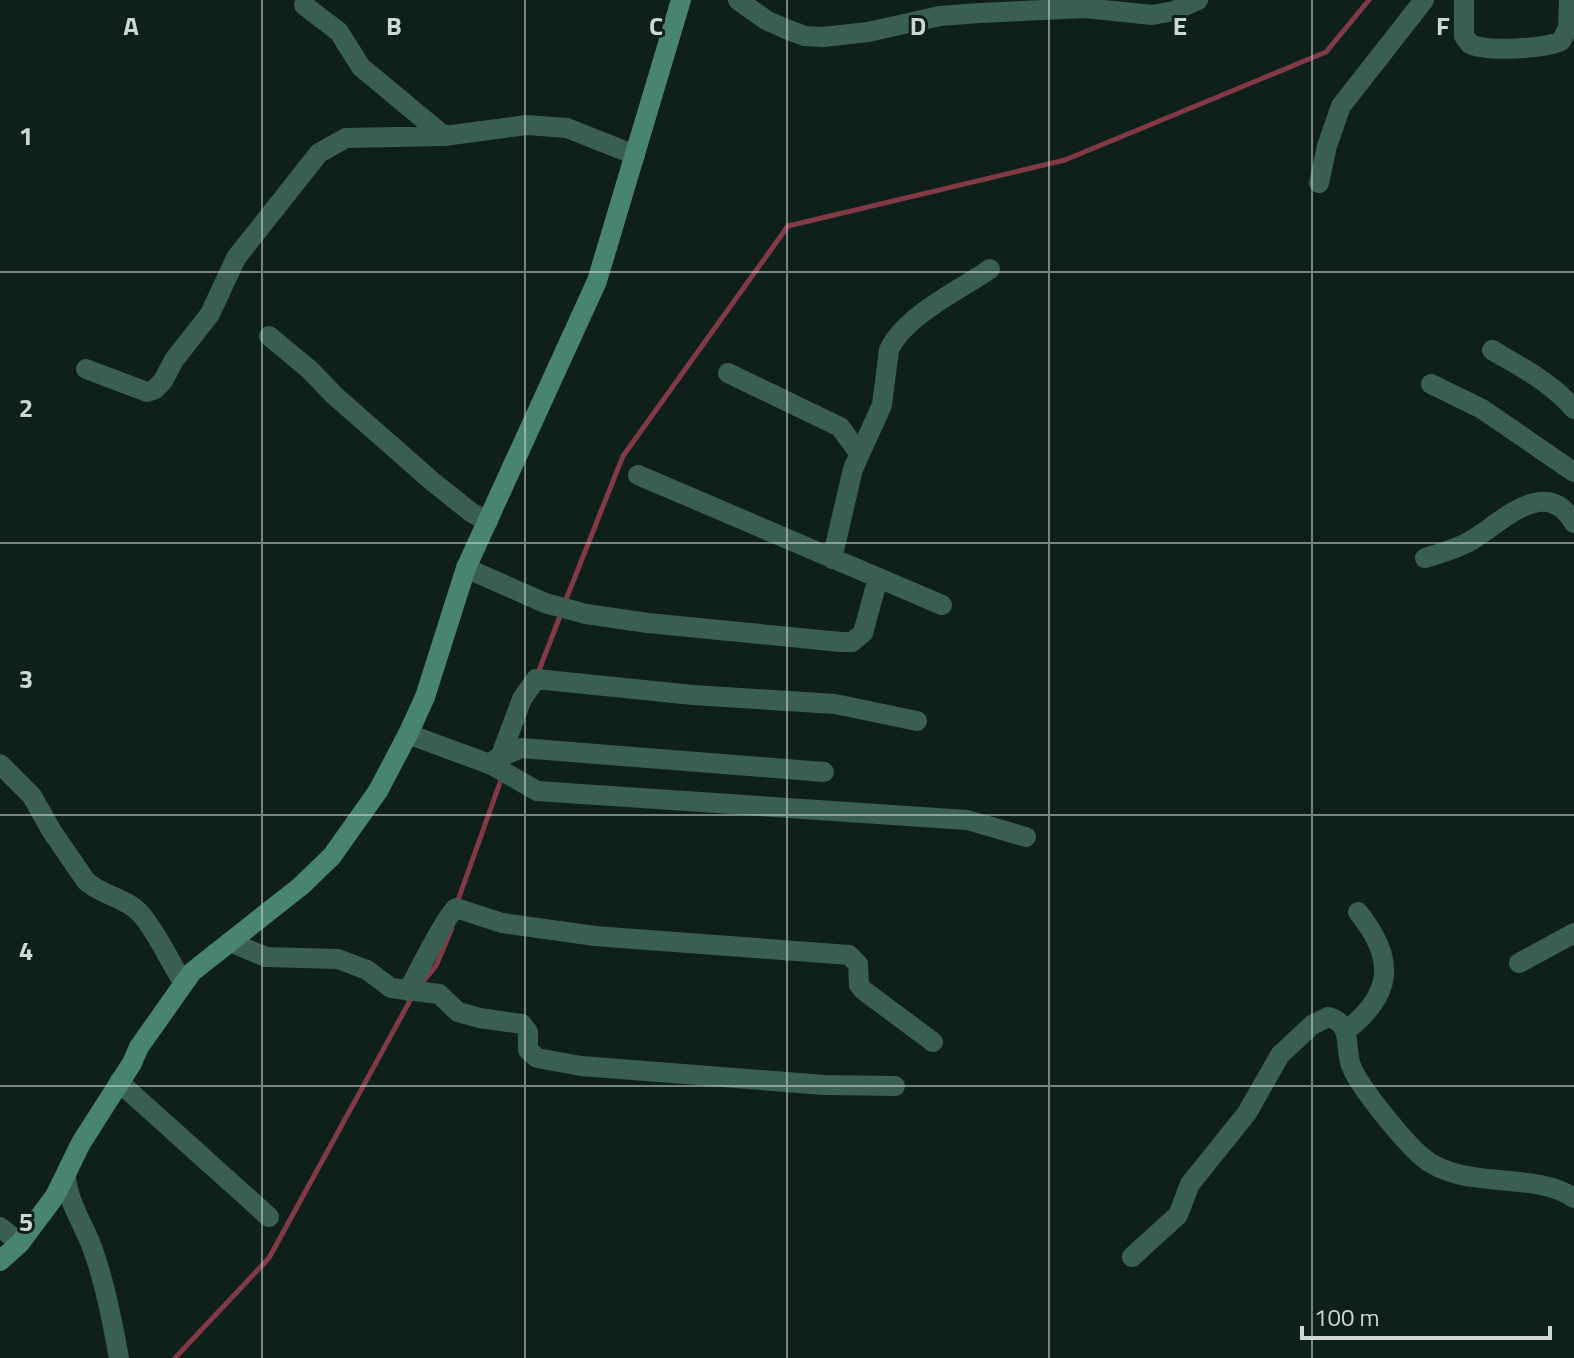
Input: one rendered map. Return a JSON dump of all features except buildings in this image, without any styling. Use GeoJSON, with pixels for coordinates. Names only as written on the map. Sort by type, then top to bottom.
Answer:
{"type":"FeatureCollection","features":[{"type":"Feature","properties":{"kind":"street"},"geometry":{"type":"LineString","coordinates":[[0,1261],[20,1243],[55,1196],[81,1143],[183,982],[301,886],[332,856],[378,791],[425,697],[466,568],[597,281],[681,0]]}},
{"type":"Feature","properties":{"kind":"street"},"geometry":{"type":"LineString","coordinates":[[738,0],[766,20],[786,29],[805,36],[823,37],[868,32],[940,16],[1085,4],[1152,15],[1174,11],[1198,0]]}},
{"type":"Feature","properties":{"kind":"street"},"geometry":{"type":"LineString","coordinates":[[1319,183],[1330,134],[1341,106],[1424,0]]}},
{"type":"Feature","properties":{"kind":"street"},"geometry":{"type":"LineString","coordinates":[[1464,0],[1464,36],[1477,48],[1554,44],[1566,34],[1570,11]]}},
{"type":"Feature","properties":{"kind":"street"},"geometry":{"type":"LineString","coordinates":[[304,5],[339,32],[361,67],[444,136]]}},
{"type":"Feature","properties":{"kind":"street"},"geometry":{"type":"LineString","coordinates":[[86,369],[147,392],[159,386],[174,360],[210,314],[236,258],[319,153],[346,138],[444,136],[548,125],[587,135],[635,155]]}},
{"type":"Feature","properties":{"kind":"street"},"geometry":{"type":"LineString","coordinates":[[832,559],[848,486],[859,453],[882,405],[889,350],[897,335],[990,269]]}},
{"type":"Feature","properties":{"kind":"street"},"geometry":{"type":"LineString","coordinates":[[269,336],[433,482],[472,513],[488,521]]}},
{"type":"Feature","properties":{"kind":"street"},"geometry":{"type":"LineString","coordinates":[[1492,350],[1534,375],[1574,409]]}},
{"type":"Feature","properties":{"kind":"street"},"geometry":{"type":"LineString","coordinates":[[728,373],[840,427],[859,453]]}},
{"type":"Feature","properties":{"kind":"street"},"geometry":{"type":"LineString","coordinates":[[1431,384],[1482,409],[1574,472]]}},
{"type":"Feature","properties":{"kind":"street"},"geometry":{"type":"LineString","coordinates":[[638,475],[942,605]]}},
{"type":"Feature","properties":{"kind":"street"},"geometry":{"type":"LineString","coordinates":[[1425,558],[1469,542],[1526,504],[1545,502],[1572,510]]}},
{"type":"Feature","properties":{"kind":"street"},"geometry":{"type":"LineString","coordinates":[[466,568],[545,603],[571,610],[648,623],[852,642],[863,633],[878,578]]}},
{"type":"Feature","properties":{"kind":"street"},"geometry":{"type":"LineString","coordinates":[[494,760],[522,699],[536,679],[693,695],[835,704],[917,721]]}},
{"type":"Feature","properties":{"kind":"street"},"geometry":{"type":"LineString","coordinates":[[408,734],[494,760],[537,791],[967,820],[1026,837]]}},
{"type":"Feature","properties":{"kind":"street"},"geometry":{"type":"LineString","coordinates":[[494,760],[521,748],[824,772]]}},
{"type":"Feature","properties":{"kind":"street"},"geometry":{"type":"LineString","coordinates":[[0,764],[32,796],[86,881],[140,912],[183,982]]}},
{"type":"Feature","properties":{"kind":"street"},"geometry":{"type":"LineString","coordinates":[[408,991],[447,915],[456,908],[502,923],[595,936],[849,955],[858,964],[859,985],[863,990],[933,1042]]}},
{"type":"Feature","properties":{"kind":"street"},"geometry":{"type":"LineString","coordinates":[[1347,1030],[1373,1007],[1379,995],[1383,971],[1383,951],[1358,912]]}},
{"type":"Feature","properties":{"kind":"street"},"geometry":{"type":"LineString","coordinates":[[1519,963],[1574,933]]}},
{"type":"Feature","properties":{"kind":"street"},"geometry":{"type":"LineString","coordinates":[[230,942],[266,957],[347,961],[367,970],[385,985],[439,994],[453,1009],[466,1015],[522,1024],[528,1032],[530,1054],[548,1060],[581,1066],[824,1085],[895,1086]]}},
{"type":"Feature","properties":{"kind":"street"},"geometry":{"type":"LineString","coordinates":[[1132,1257],[1178,1215],[1190,1184],[1247,1113],[1287,1048],[1323,1019],[1333,1018],[1347,1030],[1348,1054],[1354,1074],[1422,1157],[1446,1171],[1553,1189],[1574,1198]]}},
{"type":"Feature","properties":{"kind":"street"},"geometry":{"type":"LineString","coordinates":[[119,1082],[269,1217]]}},
{"type":"Feature","properties":{"kind":"street"},"geometry":{"type":"LineString","coordinates":[[66,1175],[69,1198],[91,1245],[103,1283],[119,1358]]}},
{"type":"Feature","properties":{"kind":"street"},"geometry":{"type":"LineString","coordinates":[[0,1227],[20,1243]]}},
{"type":"Feature","properties":{"kind":"waterway"},"geometry":{"type":"LineString","coordinates":[[565,602],[623,456],[788,226],[1065,160],[1326,52],[1369,0]]}},
{"type":"Feature","properties":{"kind":"waterway"},"geometry":{"type":"LineString","coordinates":[[538,673],[562,611]]}},
{"type":"Feature","properties":{"kind":"waterway"},"geometry":{"type":"LineString","coordinates":[[457,903],[502,777]]}},
{"type":"Feature","properties":{"kind":"waterway"},"geometry":{"type":"LineString","coordinates":[[423,982],[436,966],[452,928]]}},
{"type":"Feature","properties":{"kind":"waterway"},"geometry":{"type":"LineString","coordinates":[[175,1358],[269,1258],[412,997]]}}]}
